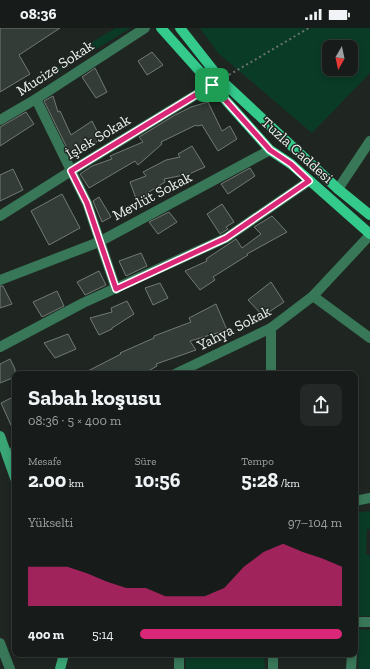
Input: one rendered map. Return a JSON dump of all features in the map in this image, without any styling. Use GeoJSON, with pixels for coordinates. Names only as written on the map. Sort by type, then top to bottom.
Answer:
{"type":"FeatureCollection","features":[{"type":"Feature","properties":{"kind":"main road","name":"Tuzla Caddesi"},"geometry":{"type":"LineString","coordinates":[[161,28],[270,150],[291,164],[370,235]]}},
{"type":"Feature","properties":{"kind":"main road","name":"Tuzla Caddesi"},"geometry":{"type":"LineString","coordinates":[[180,28],[221,80],[338,189],[370,215]]}},
{"type":"Feature","properties":{"kind":"street","name":"Mucize Sokak"},"geometry":{"type":"LineString","coordinates":[[0,120],[36,99],[145,28]]}},
{"type":"Feature","properties":{"kind":"street","name":"İşlek Sokak"},"geometry":{"type":"LineString","coordinates":[[0,216],[212,85]]}},
{"type":"Feature","properties":{"kind":"street"},"geometry":{"type":"LineString","coordinates":[[36,99],[87,203],[116,289]]}},
{"type":"Feature","properties":{"kind":"street"},"geometry":{"type":"LineString","coordinates":[[338,189],[370,141]]}},
{"type":"Feature","properties":{"kind":"street","name":"Mevlüt Sokak"},"geometry":{"type":"LineString","coordinates":[[0,280],[99,242],[270,150]]}},
{"type":"Feature","properties":{"kind":"street"},"geometry":{"type":"LineString","coordinates":[[0,347],[83,303],[226,238],[309,181]]}},
{"type":"Feature","properties":{"kind":"street","name":"Yahya Sokak"},"geometry":{"type":"LineString","coordinates":[[181,371],[271,328],[313,296],[370,235]]}},
{"type":"Feature","properties":{"kind":"street"},"geometry":{"type":"LineString","coordinates":[[313,296],[370,338]]}},
{"type":"Feature","properties":{"kind":"street"},"geometry":{"type":"LineString","coordinates":[[271,328],[271,371]]}},
{"type":"Feature","properties":{"kind":"street"},"geometry":{"type":"LineString","coordinates":[[0,436],[11,453]]}},
{"type":"Feature","properties":{"kind":"street"},"geometry":{"type":"LineString","coordinates":[[358,500],[370,498]]}},
{"type":"Feature","properties":{"kind":"street"},"geometry":{"type":"LineString","coordinates":[[358,622],[370,622]]}},
{"type":"Feature","properties":{"kind":"street"},"geometry":{"type":"LineString","coordinates":[[0,643],[10,669]]}},
{"type":"Feature","properties":{"kind":"street"},"geometry":{"type":"LineString","coordinates":[[60,669],[63,657]]}},
{"type":"Feature","properties":{"kind":"street"},"geometry":{"type":"LineString","coordinates":[[179,657],[179,669]]}},
{"type":"Feature","properties":{"kind":"street"},"geometry":{"type":"LineString","coordinates":[[273,657],[273,669]]}},
{"type":"Feature","properties":{"kind":"street"},"geometry":{"type":"LineString","coordinates":[[352,657],[352,669]]}},
{"type":"Feature","properties":{"kind":"street"},"geometry":{"type":"LineString","coordinates":[[0,667],[6,669]]}},
{"type":"Feature","properties":{"kind":"path"},"geometry":{"type":"LineString","coordinates":[[221,80],[309,28]]}},
{"type":"Feature","properties":{"kind":"green space"},"geometry":{"type":"Polygon","coordinates":[[[116,28],[131,28],[41,82],[40,80],[76,58],[78,50],[116,28]]]}},
{"type":"Feature","properties":{"kind":"green space"},"geometry":{"type":"Polygon","coordinates":[[[200,28],[370,28],[370,73],[312,133],[218,53],[200,28]]]}},
{"type":"Feature","properties":{"kind":"green space"},"geometry":{"type":"Polygon","coordinates":[[[370,511],[370,529],[367,529],[366,555],[370,555],[370,616],[358,616],[358,513],[370,511]]]}},
{"type":"Feature","properties":{"kind":"green space"},"geometry":{"type":"Polygon","coordinates":[[[359,629],[370,630],[370,669],[358,669],[359,629]]]}},
{"type":"Feature","properties":{"kind":"green space"},"geometry":{"type":"Polygon","coordinates":[[[185,657],[264,657],[265,669],[186,669],[185,657]]]}},
{"type":"Feature","properties":{"kind":"building"},"geometry":{"type":"Polygon","coordinates":[[[0,28],[60,28],[19,55],[30,74],[0,92],[0,28]]]}},
{"type":"Feature","properties":{"kind":"building"},"geometry":{"type":"Polygon","coordinates":[[[152,52],[163,65],[147,75],[138,61],[152,52]]]}},
{"type":"Feature","properties":{"kind":"building"},"geometry":{"type":"Polygon","coordinates":[[[95,68],[107,92],[96,98],[82,77],[95,68]]]}},
{"type":"Feature","properties":{"kind":"building"},"geometry":{"type":"Polygon","coordinates":[[[53,96],[58,112],[60,111],[71,135],[92,121],[101,139],[89,147],[87,145],[70,154],[44,101],[53,96]]]}},
{"type":"Feature","properties":{"kind":"building"},"geometry":{"type":"Polygon","coordinates":[[[208,102],[222,131],[230,126],[237,139],[218,151],[202,125],[196,125],[161,142],[162,144],[138,165],[135,161],[89,188],[80,174],[92,166],[112,159],[110,156],[143,142],[139,137],[175,115],[191,107],[208,102]]]}},
{"type":"Feature","properties":{"kind":"building"},"geometry":{"type":"Polygon","coordinates":[[[26,112],[34,124],[0,146],[0,127],[26,112]]]}},
{"type":"Feature","properties":{"kind":"building"},"geometry":{"type":"Polygon","coordinates":[[[192,146],[205,167],[189,174],[164,179],[165,182],[146,194],[148,200],[138,204],[130,182],[146,176],[143,172],[166,160],[180,157],[178,154],[192,146]]]}},
{"type":"Feature","properties":{"kind":"building"},"geometry":{"type":"Polygon","coordinates":[[[250,168],[255,176],[228,194],[221,184],[250,168]]]}},
{"type":"Feature","properties":{"kind":"building"},"geometry":{"type":"Polygon","coordinates":[[[13,169],[23,190],[0,201],[0,175],[13,169]]]}},
{"type":"Feature","properties":{"kind":"building"},"geometry":{"type":"Polygon","coordinates":[[[62,194],[80,228],[49,245],[31,211],[62,194]]]}},
{"type":"Feature","properties":{"kind":"building"},"geometry":{"type":"Polygon","coordinates":[[[99,197],[111,217],[102,222],[93,201],[99,197]]]}},
{"type":"Feature","properties":{"kind":"building"},"geometry":{"type":"Polygon","coordinates":[[[222,204],[234,222],[226,227],[228,229],[220,234],[207,214],[222,204]]]}},
{"type":"Feature","properties":{"kind":"building"},"geometry":{"type":"Polygon","coordinates":[[[169,212],[177,222],[158,234],[149,222],[169,212]]]}},
{"type":"Feature","properties":{"kind":"building"},"geometry":{"type":"Polygon","coordinates":[[[272,216],[287,232],[247,254],[248,255],[213,277],[215,280],[200,290],[185,271],[207,261],[206,259],[236,239],[242,248],[261,234],[254,227],[272,216]]]}},
{"type":"Feature","properties":{"kind":"building"},"geometry":{"type":"Polygon","coordinates":[[[141,253],[147,266],[126,276],[119,261],[141,253]]]}},
{"type":"Feature","properties":{"kind":"building"},"geometry":{"type":"Polygon","coordinates":[[[99,271],[106,285],[85,295],[77,282],[99,271]]]}},
{"type":"Feature","properties":{"kind":"building"},"geometry":{"type":"Polygon","coordinates":[[[271,282],[284,302],[263,316],[248,300],[271,282]]]}},
{"type":"Feature","properties":{"kind":"building"},"geometry":{"type":"Polygon","coordinates":[[[160,283],[168,298],[153,305],[145,288],[160,283]]]}},
{"type":"Feature","properties":{"kind":"building"},"geometry":{"type":"Polygon","coordinates":[[[0,286],[3,286],[12,304],[0,308],[0,286]]]}},
{"type":"Feature","properties":{"kind":"building"},"geometry":{"type":"Polygon","coordinates":[[[57,291],[64,306],[42,317],[33,302],[57,291]]]}},
{"type":"Feature","properties":{"kind":"building"},"geometry":{"type":"Polygon","coordinates":[[[127,301],[134,314],[112,329],[99,335],[90,318],[112,312],[111,308],[127,301]]]}},
{"type":"Feature","properties":{"kind":"building"},"geometry":{"type":"Polygon","coordinates":[[[216,304],[227,330],[190,341],[196,350],[156,364],[157,366],[148,371],[88,371],[121,354],[120,353],[154,338],[154,336],[191,322],[189,318],[216,304]]]}},
{"type":"Feature","properties":{"kind":"building"},"geometry":{"type":"Polygon","coordinates":[[[68,334],[76,349],[55,358],[44,343],[68,334]]]}},
{"type":"Feature","properties":{"kind":"building"},"geometry":{"type":"Polygon","coordinates":[[[10,359],[15,371],[12,371],[12,378],[0,383],[0,364],[10,359]]]}},
{"type":"Feature","properties":{"kind":"building"},"geometry":{"type":"Polygon","coordinates":[[[12,398],[12,427],[1,403],[12,398]]]}},
{"type":"Feature","properties":{"kind":"route"},"geometry":{"type":"LineString","coordinates":[[212,85],[270,150],[291,164],[309,181],[226,238],[116,289],[87,203],[71,171],[212,85]]}}]}
